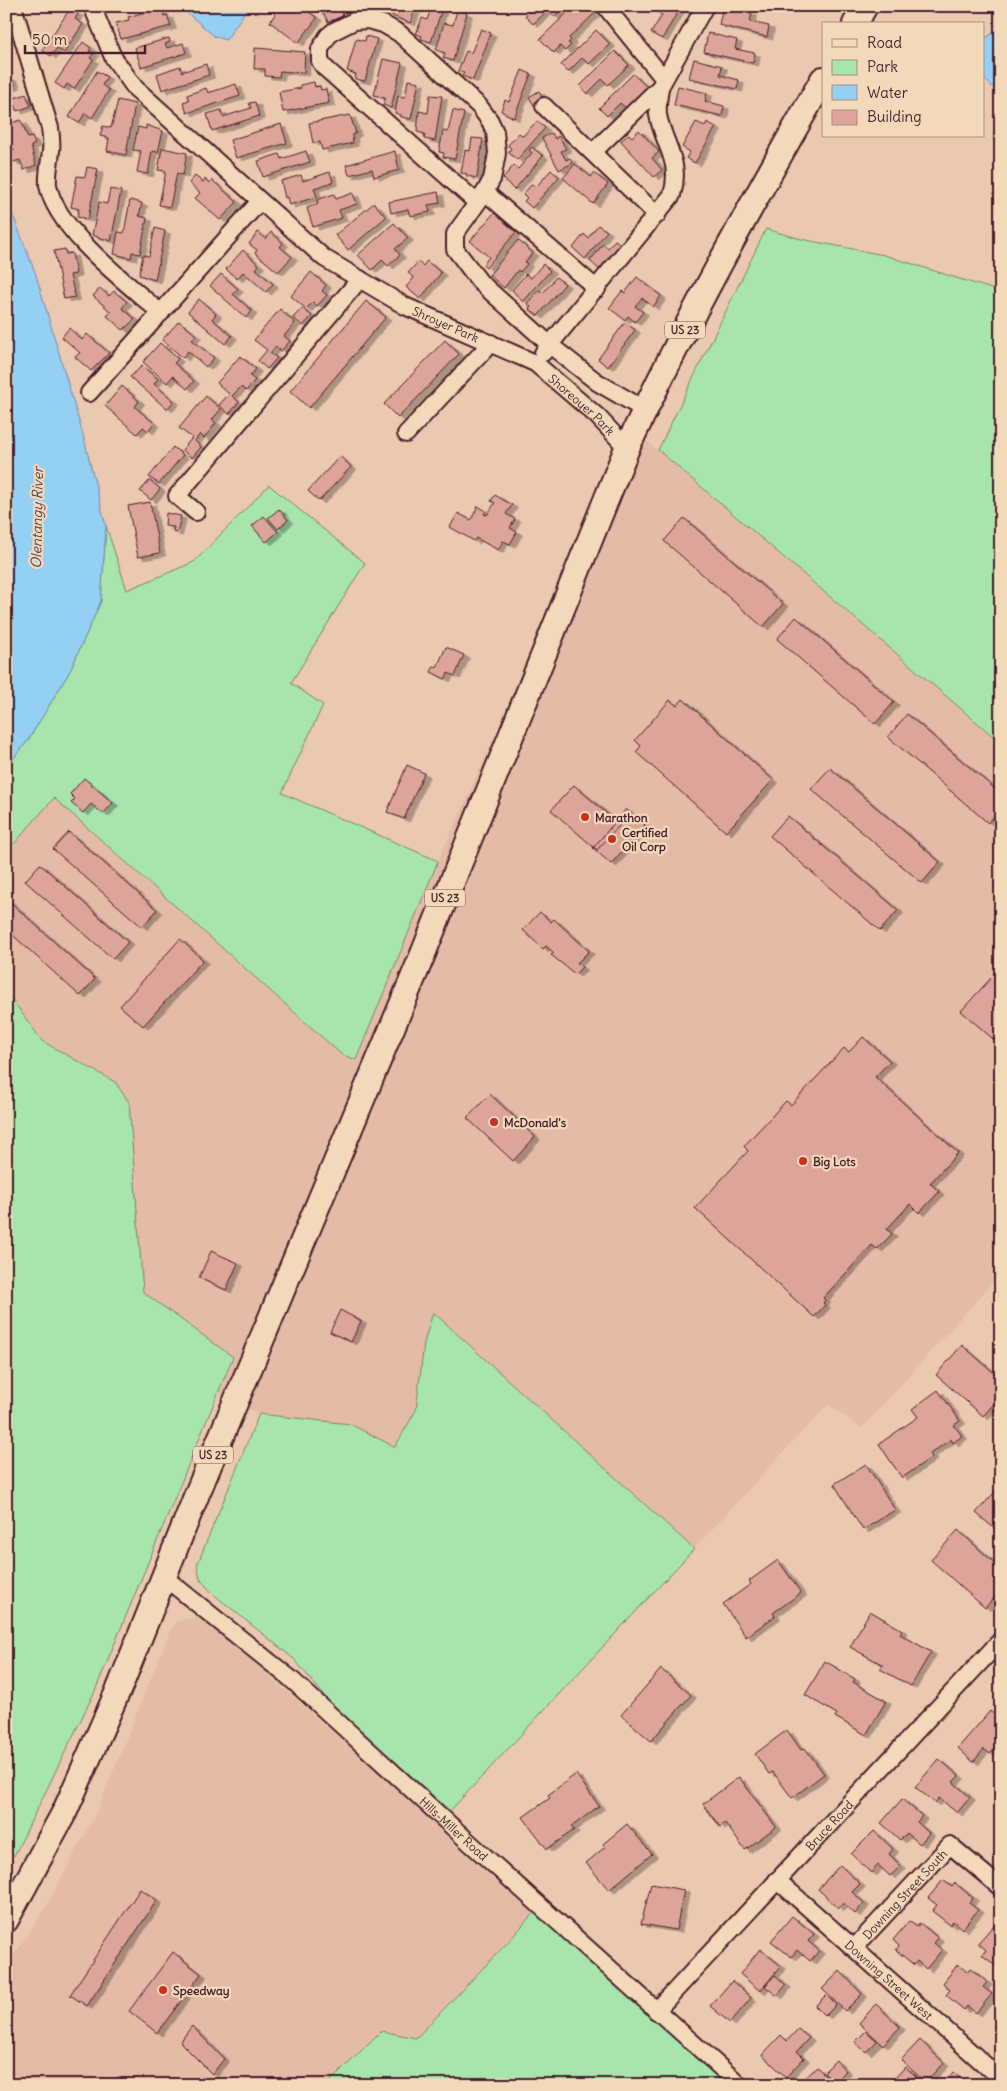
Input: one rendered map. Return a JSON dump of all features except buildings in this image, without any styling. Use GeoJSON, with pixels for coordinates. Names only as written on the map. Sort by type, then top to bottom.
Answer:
{"type":"FeatureCollection","features":[{"type":"Feature","properties":{"kind":"highway"},"geometry":{"type":"LineString","coordinates":[[856,22],[866,6]]}},
{"type":"Feature","properties":{"kind":"highway","name":"US 23"},"geometry":{"type":"LineString","coordinates":[[6,1920],[51,1839],[122,1684],[164,1577],[423,954],[627,448],[741,222],[822,81]]}},
{"type":"Feature","properties":{"kind":"street"},"geometry":{"type":"LineString","coordinates":[[13,6],[50,128],[51,149],[48,178],[52,198],[60,213],[93,252],[161,313]]}},
{"type":"Feature","properties":{"kind":"street","name":"Shroyer Park"},"geometry":{"type":"LineString","coordinates":[[92,6],[113,57],[134,88],[324,258],[405,306],[535,362]]}},
{"type":"Feature","properties":{"kind":"street"},"geometry":{"type":"LineString","coordinates":[[535,362],[657,215],[672,194],[676,182],[676,170],[658,113],[662,83],[605,6]]}},
{"type":"Feature","properties":{"kind":"street"},"geometry":{"type":"LineString","coordinates":[[593,152],[662,83],[705,6]]}},
{"type":"Feature","properties":{"kind":"street"},"geometry":{"type":"LineString","coordinates":[[480,197],[492,179],[496,142],[490,121],[479,106],[399,33],[383,24],[368,20],[354,21],[328,36],[320,49],[320,61],[324,68],[480,197],[597,289]]}},
{"type":"Feature","properties":{"kind":"street"},"geometry":{"type":"LineString","coordinates":[[544,106],[657,215]]}},
{"type":"Feature","properties":{"kind":"street","name":"Shoreoyer Park"},"geometry":{"type":"LineString","coordinates":[[480,197],[455,234],[455,249],[480,282],[550,345],[597,382],[645,410]]}},
{"type":"Feature","properties":{"kind":"street"},"geometry":{"type":"LineString","coordinates":[[89,393],[260,201]]}},
{"type":"Feature","properties":{"kind":"street"},"geometry":{"type":"LineString","coordinates":[[196,512],[178,496],[360,280]]}},
{"type":"Feature","properties":{"kind":"street"},"geometry":{"type":"LineString","coordinates":[[406,434],[491,343]]}},
{"type":"Feature","properties":{"kind":"street","name":"Shoreoyer Park"},"geometry":{"type":"LineString","coordinates":[[535,362],[597,416],[627,448]]}},
{"type":"Feature","properties":{"kind":"street","name":"Hills-Miller Road"},"geometry":{"type":"LineString","coordinates":[[164,1577],[291,1679],[740,2085]]}},
{"type":"Feature","properties":{"kind":"street","name":"Bruce Road"},"geometry":{"type":"LineString","coordinates":[[656,2010],[1001,1640]]}},
{"type":"Feature","properties":{"kind":"street","name":"Downing Street South"},"geometry":{"type":"LineString","coordinates":[[854,1948],[950,1844],[1001,1888]]}},
{"type":"Feature","properties":{"kind":"street","name":"Downing Street West"},"geometry":{"type":"LineString","coordinates":[[778,1880],[1001,2079]]}},
{"type":"Feature","properties":{"kind":"shaded area"},"geometry":{"type":"Polygon","coordinates":[[[635,431],[1001,743],[1001,1273],[862,1428],[828,1404],[694,1549],[433,1312],[424,1343],[416,1410],[395,1447],[350,1424],[259,1414],[219,1394],[233,1357],[143,1292],[129,1102],[115,1082],[42,1041],[6,991],[6,853],[54,798],[341,1054],[356,1060],[438,861],[635,431]]]}},
{"type":"Feature","properties":{"kind":"shaded area"},"geometry":{"type":"Polygon","coordinates":[[[196,1617],[213,1625],[534,1912],[510,1940],[416,2038],[381,2031],[327,2085],[6,2085],[6,1967],[46,1907],[97,1811],[170,1631],[177,1621],[196,1617]]]}},
{"type":"Feature","properties":{"kind":"green space"},"geometry":{"type":"Polygon","coordinates":[[[766,229],[801,239],[884,255],[1001,292],[1001,743],[658,450],[766,229]]]}},
{"type":"Feature","properties":{"kind":"green space"},"geometry":{"type":"Polygon","coordinates":[[[269,485],[365,563],[291,683],[323,705],[282,793],[438,861],[356,1060],[341,1054],[54,798],[6,853],[6,767],[27,742],[70,671],[101,601],[106,526],[127,590],[194,562],[269,485]]]}},
{"type":"Feature","properties":{"kind":"green space"},"geometry":{"type":"Polygon","coordinates":[[[6,991],[42,1041],[115,1082],[129,1102],[143,1292],[233,1357],[95,1691],[14,1856],[6,1849],[6,991]]]}},
{"type":"Feature","properties":{"kind":"green space"},"geometry":{"type":"Polygon","coordinates":[[[433,1312],[694,1549],[450,1811],[333,1706],[294,1659],[212,1593],[200,1579],[197,1565],[259,1414],[350,1424],[395,1447],[416,1410],[424,1343],[433,1312]]]}},
{"type":"Feature","properties":{"kind":"green space"},"geometry":{"type":"Polygon","coordinates":[[[534,1912],[728,2085],[327,2085],[381,2031],[416,2038],[510,1940],[534,1912]]]}},
{"type":"Feature","properties":{"kind":"water"},"geometry":{"type":"Polygon","coordinates":[[[179,6],[249,6],[226,40],[214,36],[179,6]]]}},
{"type":"Feature","properties":{"kind":"water"},"geometry":{"type":"Polygon","coordinates":[[[1001,27],[1001,95],[984,79],[984,39],[1001,27]]]}},
{"type":"Feature","properties":{"kind":"water","name":"Olentangy River"},"geometry":{"type":"Polygon","coordinates":[[[6,197],[36,275],[83,435],[106,526],[101,601],[70,671],[27,742],[6,767],[6,197]]]}},
{"type":"Feature","properties":{"kind":"place","name":"Marathon"},"geometry":{"type":"Point","coordinates":[585,817]}},
{"type":"Feature","properties":{"kind":"place","name":"Certified Oil Corp"},"geometry":{"type":"Point","coordinates":[612,839]}},
{"type":"Feature","properties":{"kind":"place","name":"McDonald's"},"geometry":{"type":"Point","coordinates":[494,1122]}},
{"type":"Feature","properties":{"kind":"place","name":"Big Lots"},"geometry":{"type":"Point","coordinates":[803,1161]}},
{"type":"Feature","properties":{"kind":"place","name":"Speedway"},"geometry":{"type":"Point","coordinates":[163,1990]}}]}
